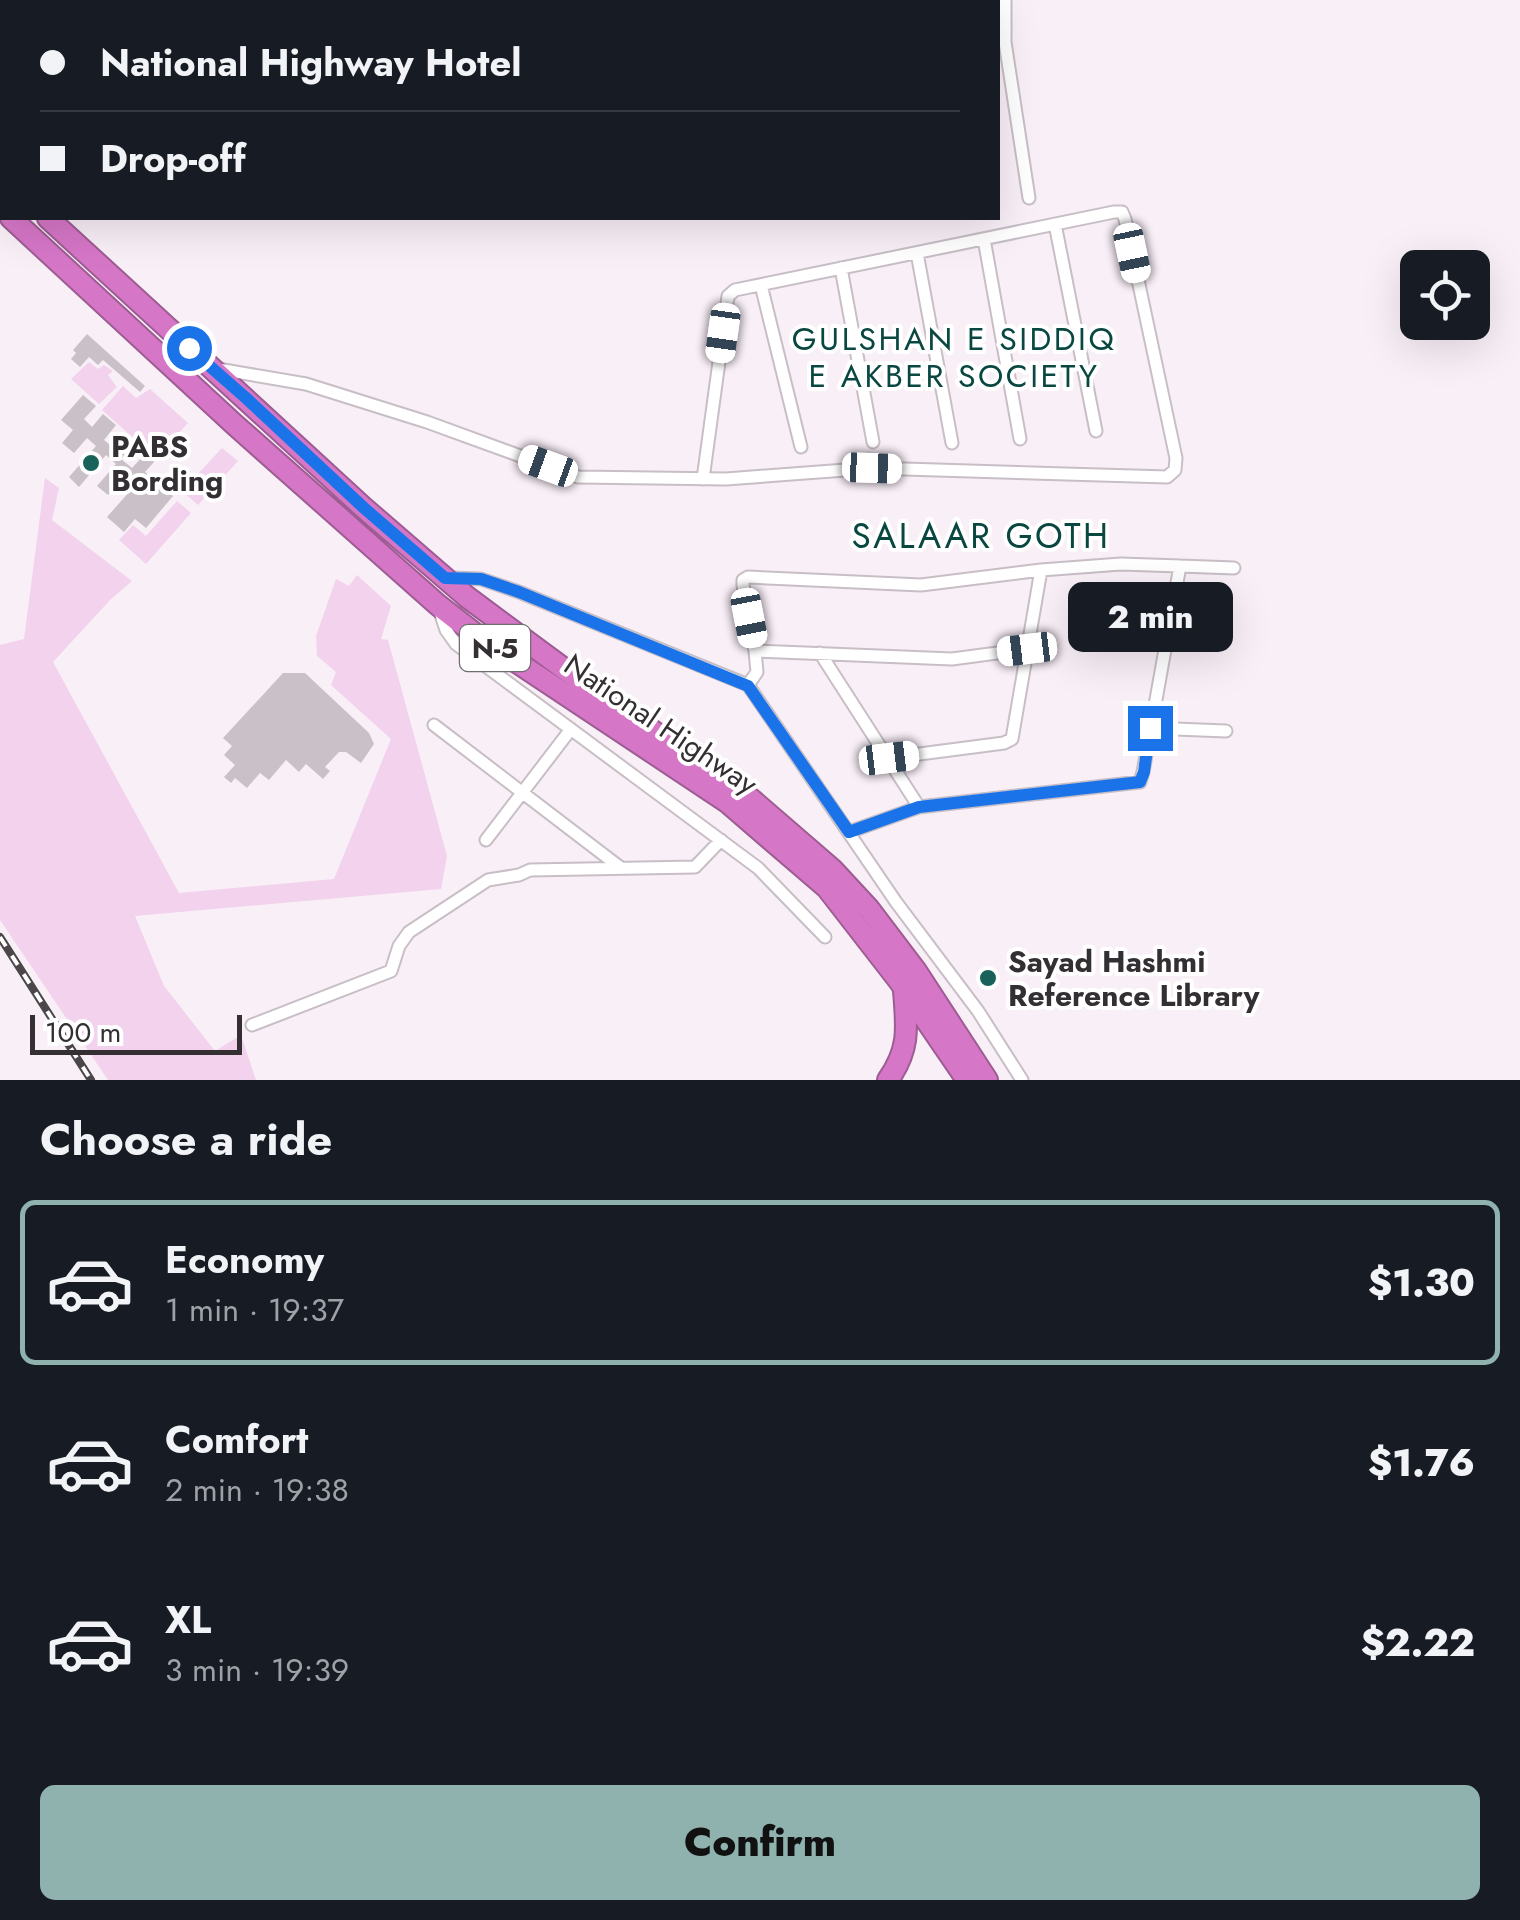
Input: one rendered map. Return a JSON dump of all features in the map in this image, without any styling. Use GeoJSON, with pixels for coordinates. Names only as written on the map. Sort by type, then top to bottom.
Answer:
{"type":"FeatureCollection","features":[{"type":"Feature","properties":{"kind":"highway","name":"National Highway"},"geometry":{"type":"LineString","coordinates":[[13,220],[438,605],[479,637],[727,802],[827,888],[904,988],[967,1080]]}},
{"type":"Feature","properties":{"kind":"highway","name":"National Highway"},"geometry":{"type":"LineString","coordinates":[[50,220],[445,578],[571,674],[750,799],[832,869],[869,909],[916,971],[986,1080]]}},
{"type":"Feature","properties":{"kind":"highway"},"geometry":{"type":"LineString","coordinates":[[154,350],[168,329]]}},
{"type":"Feature","properties":{"kind":"highway"},"geometry":{"type":"LineString","coordinates":[[888,1080],[902,1061],[904,988]]}},
{"type":"Feature","properties":{"kind":"street"},"geometry":{"type":"LineString","coordinates":[[1005,0],[1001,43],[1029,198]]}},
{"type":"Feature","properties":{"kind":"street"},"geometry":{"type":"LineString","coordinates":[[209,367],[306,384],[427,422],[578,477],[703,479],[872,468],[1167,477],[1175,470],[1176,458],[1122,212],[736,290],[728,296],[703,479]]}},
{"type":"Feature","properties":{"kind":"street"},"geometry":{"type":"LineString","coordinates":[[1056,224],[1096,431]]}},
{"type":"Feature","properties":{"kind":"street"},"geometry":{"type":"LineString","coordinates":[[984,238],[1020,439]]}},
{"type":"Feature","properties":{"kind":"street"},"geometry":{"type":"LineString","coordinates":[[916,253],[952,443]]}},
{"type":"Feature","properties":{"kind":"street"},"geometry":{"type":"LineString","coordinates":[[841,268],[873,442]]}},
{"type":"Feature","properties":{"kind":"street"},"geometry":{"type":"LineString","coordinates":[[762,285],[800,447]]}},
{"type":"Feature","properties":{"kind":"street"},"geometry":{"type":"LineString","coordinates":[[748,686],[758,672],[743,585],[748,577],[921,585],[1121,564],[1234,568]]}},
{"type":"Feature","properties":{"kind":"street"},"geometry":{"type":"LineString","coordinates":[[849,832],[919,807],[1140,782],[1180,566]]}},
{"type":"Feature","properties":{"kind":"street"},"geometry":{"type":"LineString","coordinates":[[889,758],[1012,739],[1041,570]]}},
{"type":"Feature","properties":{"kind":"street"},"geometry":{"type":"LineString","coordinates":[[445,578],[481,579],[748,686],[896,902],[978,1011],[1022,1080]]}},
{"type":"Feature","properties":{"kind":"street"},"geometry":{"type":"LineString","coordinates":[[438,605],[446,630],[456,644],[758,868],[825,938]]}},
{"type":"Feature","properties":{"kind":"street"},"geometry":{"type":"LineString","coordinates":[[755,650],[952,658],[1027,649]]}},
{"type":"Feature","properties":{"kind":"street"},"geometry":{"type":"LineString","coordinates":[[820,653],[919,807]]}},
{"type":"Feature","properties":{"kind":"street"},"geometry":{"type":"LineString","coordinates":[[434,725],[624,870]]}},
{"type":"Feature","properties":{"kind":"street"},"geometry":{"type":"LineString","coordinates":[[1150,728],[1226,731]]}},
{"type":"Feature","properties":{"kind":"street"},"geometry":{"type":"LineString","coordinates":[[486,840],[571,730]]}},
{"type":"Feature","properties":{"kind":"street"},"geometry":{"type":"LineString","coordinates":[[252,1024],[391,971],[399,946],[409,932],[488,880],[530,870],[694,868],[721,840]]}},
{"type":"Feature","properties":{"kind":"shaded area"},"geometry":{"type":"Polygon","coordinates":[[[89,362],[98,369],[104,365],[113,371],[108,375],[117,387],[99,404],[71,379],[89,362]]]}},
{"type":"Feature","properties":{"kind":"shaded area"},"geometry":{"type":"Polygon","coordinates":[[[123,386],[136,398],[150,389],[188,423],[156,458],[102,410],[123,386]]]}},
{"type":"Feature","properties":{"kind":"shaded area"},"geometry":{"type":"Polygon","coordinates":[[[222,448],[238,461],[198,505],[182,491],[222,448]]]}},
{"type":"Feature","properties":{"kind":"shaded area"},"geometry":{"type":"Polygon","coordinates":[[[45,478],[59,488],[52,520],[132,581],[53,662],[179,893],[334,879],[391,739],[331,685],[336,672],[317,656],[316,636],[336,579],[349,586],[357,575],[391,606],[381,639],[388,640],[447,856],[441,889],[135,916],[164,986],[215,1051],[241,1035],[256,1080],[108,1080],[0,920],[0,645],[24,639],[45,478]]]}},
{"type":"Feature","properties":{"kind":"shaded area"},"geometry":{"type":"Polygon","coordinates":[[[177,501],[191,513],[146,564],[119,540],[133,525],[146,536],[177,501]]]}},
{"type":"Feature","properties":{"kind":"building"},"geometry":{"type":"Polygon","coordinates":[[[87,334],[145,386],[140,392],[103,360],[98,365],[89,357],[80,367],[71,359],[76,353],[73,350],[87,334]]]}},
{"type":"Feature","properties":{"kind":"building","name":"PABS Bording"},"geometry":{"type":"Polygon","coordinates":[[[83,395],[96,406],[84,419],[92,427],[103,414],[116,425],[104,440],[115,449],[125,437],[134,444],[121,459],[132,468],[145,454],[154,462],[145,472],[173,496],[146,528],[135,519],[124,532],[107,517],[137,483],[127,473],[108,495],[97,486],[116,464],[106,455],[79,487],[69,477],[96,446],[87,438],[74,453],[62,443],[73,430],[61,420],[83,395]]]}},
{"type":"Feature","properties":{"kind":"building"},"geometry":{"type":"Polygon","coordinates":[[[283,673],[305,673],[369,733],[374,744],[361,763],[346,752],[339,752],[325,767],[330,771],[323,779],[306,764],[299,772],[286,760],[269,780],[260,773],[247,788],[235,778],[231,783],[224,777],[235,765],[224,755],[232,746],[223,738],[283,673]]]}},
{"type":"Feature","properties":{"kind":"railway"},"geometry":{"type":"LineString","coordinates":[[0,937],[91,1080]]}},
{"type":"Feature","properties":{"kind":"place","name":"PABS Bording"},"geometry":{"type":"Point","coordinates":[91,463]}},
{"type":"Feature","properties":{"kind":"place","name":"Sayad Hashmi Reference Library"},"geometry":{"type":"Point","coordinates":[988,978]}},
{"type":"Feature","properties":{"kind":"district","name":"GULSHAN E SIDDIQ E AKBER SOCIETY"},"geometry":{"type":"Point","coordinates":[954,358]}},
{"type":"Feature","properties":{"kind":"district","name":"SALAAR GOTH"},"geometry":{"type":"Point","coordinates":[981,536]}},
{"type":"Feature","properties":{"kind":"route"},"geometry":{"type":"LineString","coordinates":[[189,348],[445,578],[481,579],[519,592],[748,686],[849,832],[919,807],[1140,782],[1150,728]]}}]}
